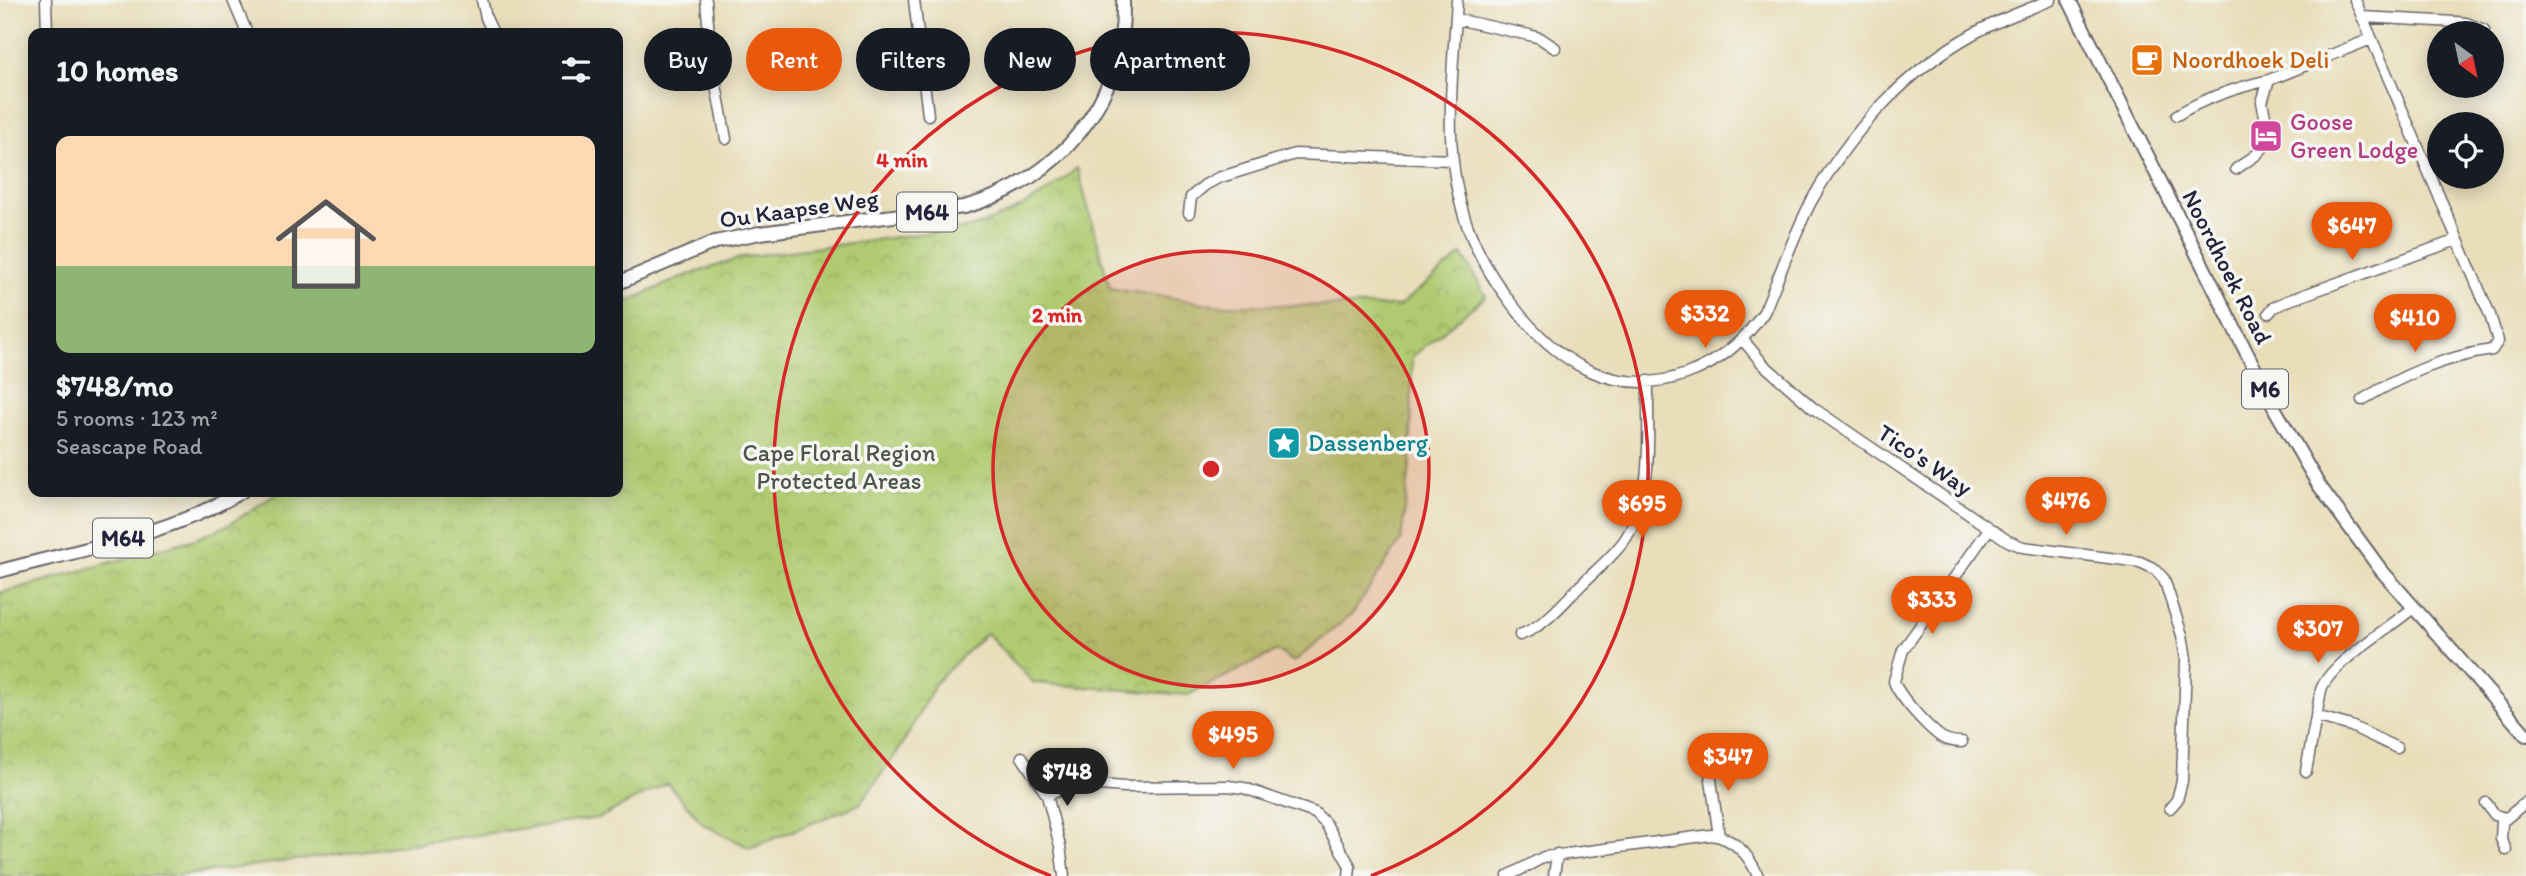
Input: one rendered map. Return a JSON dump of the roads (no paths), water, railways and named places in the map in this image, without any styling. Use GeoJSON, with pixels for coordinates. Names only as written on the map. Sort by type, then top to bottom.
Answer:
{"type":"FeatureCollection","features":[{"type":"Feature","properties":{"kind":"main road","name":"Ou Kaapse Weg"},"geometry":{"type":"LineString","coordinates":[[623,281],[715,242],[760,233],[964,206],[982,202],[1020,185],[1055,160],[1094,112],[1104,94],[1118,55],[1123,0]]}},
{"type":"Feature","properties":{"kind":"main road","name":"Noordhoek Road"},"geometry":{"type":"LineString","coordinates":[[2069,0],[2297,450],[2334,508],[2413,608],[2526,735]]}},
{"type":"Feature","properties":{"kind":"main road","name":"M64"},"geometry":{"type":"LineString","coordinates":[[0,571],[174,523],[231,497]]}},
{"type":"Feature","properties":{"kind":"street"},"geometry":{"type":"LineString","coordinates":[[46,0],[47,28]]}},
{"type":"Feature","properties":{"kind":"street"},"geometry":{"type":"LineString","coordinates":[[233,0],[245,28]]}},
{"type":"Feature","properties":{"kind":"street"},"geometry":{"type":"LineString","coordinates":[[482,0],[491,28]]}},
{"type":"Feature","properties":{"kind":"street"},"geometry":{"type":"LineString","coordinates":[[706,0],[711,58],[726,139]]}},
{"type":"Feature","properties":{"kind":"street"},"geometry":{"type":"LineString","coordinates":[[914,0],[928,115]]}},
{"type":"Feature","properties":{"kind":"street"},"geometry":{"type":"LineString","coordinates":[[1457,0],[1450,124],[1451,160],[1459,197],[1474,241],[1499,287],[1514,306],[1537,331],[1573,361],[1589,370],[1609,376],[1648,381],[1671,379],[1710,365],[1743,340],[1763,312],[1811,202],[1833,165],[1872,116],[1914,75],[1942,53],[1998,21],[2051,0]]}},
{"type":"Feature","properties":{"kind":"street"},"geometry":{"type":"LineString","coordinates":[[2355,0],[2497,336],[2497,346],[2492,350],[2463,354],[2429,365],[2362,400]]}},
{"type":"Feature","properties":{"kind":"street"},"geometry":{"type":"LineString","coordinates":[[2362,17],[2437,21]]}},
{"type":"Feature","properties":{"kind":"street"},"geometry":{"type":"LineString","coordinates":[[1456,19],[1529,35],[1555,48]]}},
{"type":"Feature","properties":{"kind":"street"},"geometry":{"type":"LineString","coordinates":[[2177,115],[2190,107],[2269,80],[2371,39]]}},
{"type":"Feature","properties":{"kind":"street"},"geometry":{"type":"LineString","coordinates":[[2236,169],[2256,155],[2270,140],[2262,102],[2269,80]]}},
{"type":"Feature","properties":{"kind":"street"},"geometry":{"type":"LineString","coordinates":[[1189,213],[1191,197],[1205,185],[1252,166],[1296,154],[1451,160]]}},
{"type":"Feature","properties":{"kind":"street"},"geometry":{"type":"LineString","coordinates":[[2269,313],[2287,300],[2457,240]]}},
{"type":"Feature","properties":{"kind":"street","name":"Tico's Way"},"geometry":{"type":"LineString","coordinates":[[1743,340],[1763,364],[1812,408],[1989,529],[2024,548],[2140,562],[2155,569],[2164,579],[2182,635],[2186,659],[2182,781],[2177,800],[2169,808]]}},
{"type":"Feature","properties":{"kind":"street"},"geometry":{"type":"LineString","coordinates":[[1520,635],[1537,627],[1566,601],[1619,547],[1630,529],[1646,482],[1648,381]]}},
{"type":"Feature","properties":{"kind":"street"},"geometry":{"type":"LineString","coordinates":[[1959,742],[1935,733],[1900,693],[1894,681],[1903,650],[1989,529]]}},
{"type":"Feature","properties":{"kind":"street"},"geometry":{"type":"LineString","coordinates":[[2306,771],[2322,685],[2330,674],[2359,648],[2413,608]]}},
{"type":"Feature","properties":{"kind":"street"},"geometry":{"type":"LineString","coordinates":[[2316,716],[2351,726],[2397,748]]}},
{"type":"Feature","properties":{"kind":"street"},"geometry":{"type":"LineString","coordinates":[[1719,836],[1709,766],[1721,750]]}},
{"type":"Feature","properties":{"kind":"street"},"geometry":{"type":"LineString","coordinates":[[1022,757],[1047,795],[1060,846],[1064,876]]}},
{"type":"Feature","properties":{"kind":"street"},"geometry":{"type":"LineString","coordinates":[[1047,795],[1071,786],[1086,784],[1244,788],[1308,809],[1321,817],[1350,866],[1349,876]]}},
{"type":"Feature","properties":{"kind":"street"},"geometry":{"type":"LineString","coordinates":[[2506,850],[2501,839],[2501,827],[2505,818],[2526,802]]}},
{"type":"Feature","properties":{"kind":"street"},"geometry":{"type":"LineString","coordinates":[[2486,803],[2495,814],[2505,818]]}},
{"type":"Feature","properties":{"kind":"street"},"geometry":{"type":"LineString","coordinates":[[1508,876],[1535,860],[1557,855],[1696,836],[1719,836],[1747,855],[1758,876]]}},
{"type":"Feature","properties":{"kind":"street"},"geometry":{"type":"LineString","coordinates":[[1554,876],[1557,855]]}},
{"type":"Feature","properties":{"kind":"place","name":"Noordhoek Deli"},"geometry":{"type":"Point","coordinates":[2147,60]}},
{"type":"Feature","properties":{"kind":"place","name":"Goose Green Lodge"},"geometry":{"type":"Point","coordinates":[2266,136]}},
{"type":"Feature","properties":{"kind":"place","name":"Dassenberg"},"geometry":{"type":"Point","coordinates":[1284,443]}},
{"type":"Feature","properties":{"kind":"park label","name":"Cape Floral Region Protected Areas"},"geometry":{"type":"Point","coordinates":[839,467]}}]}
